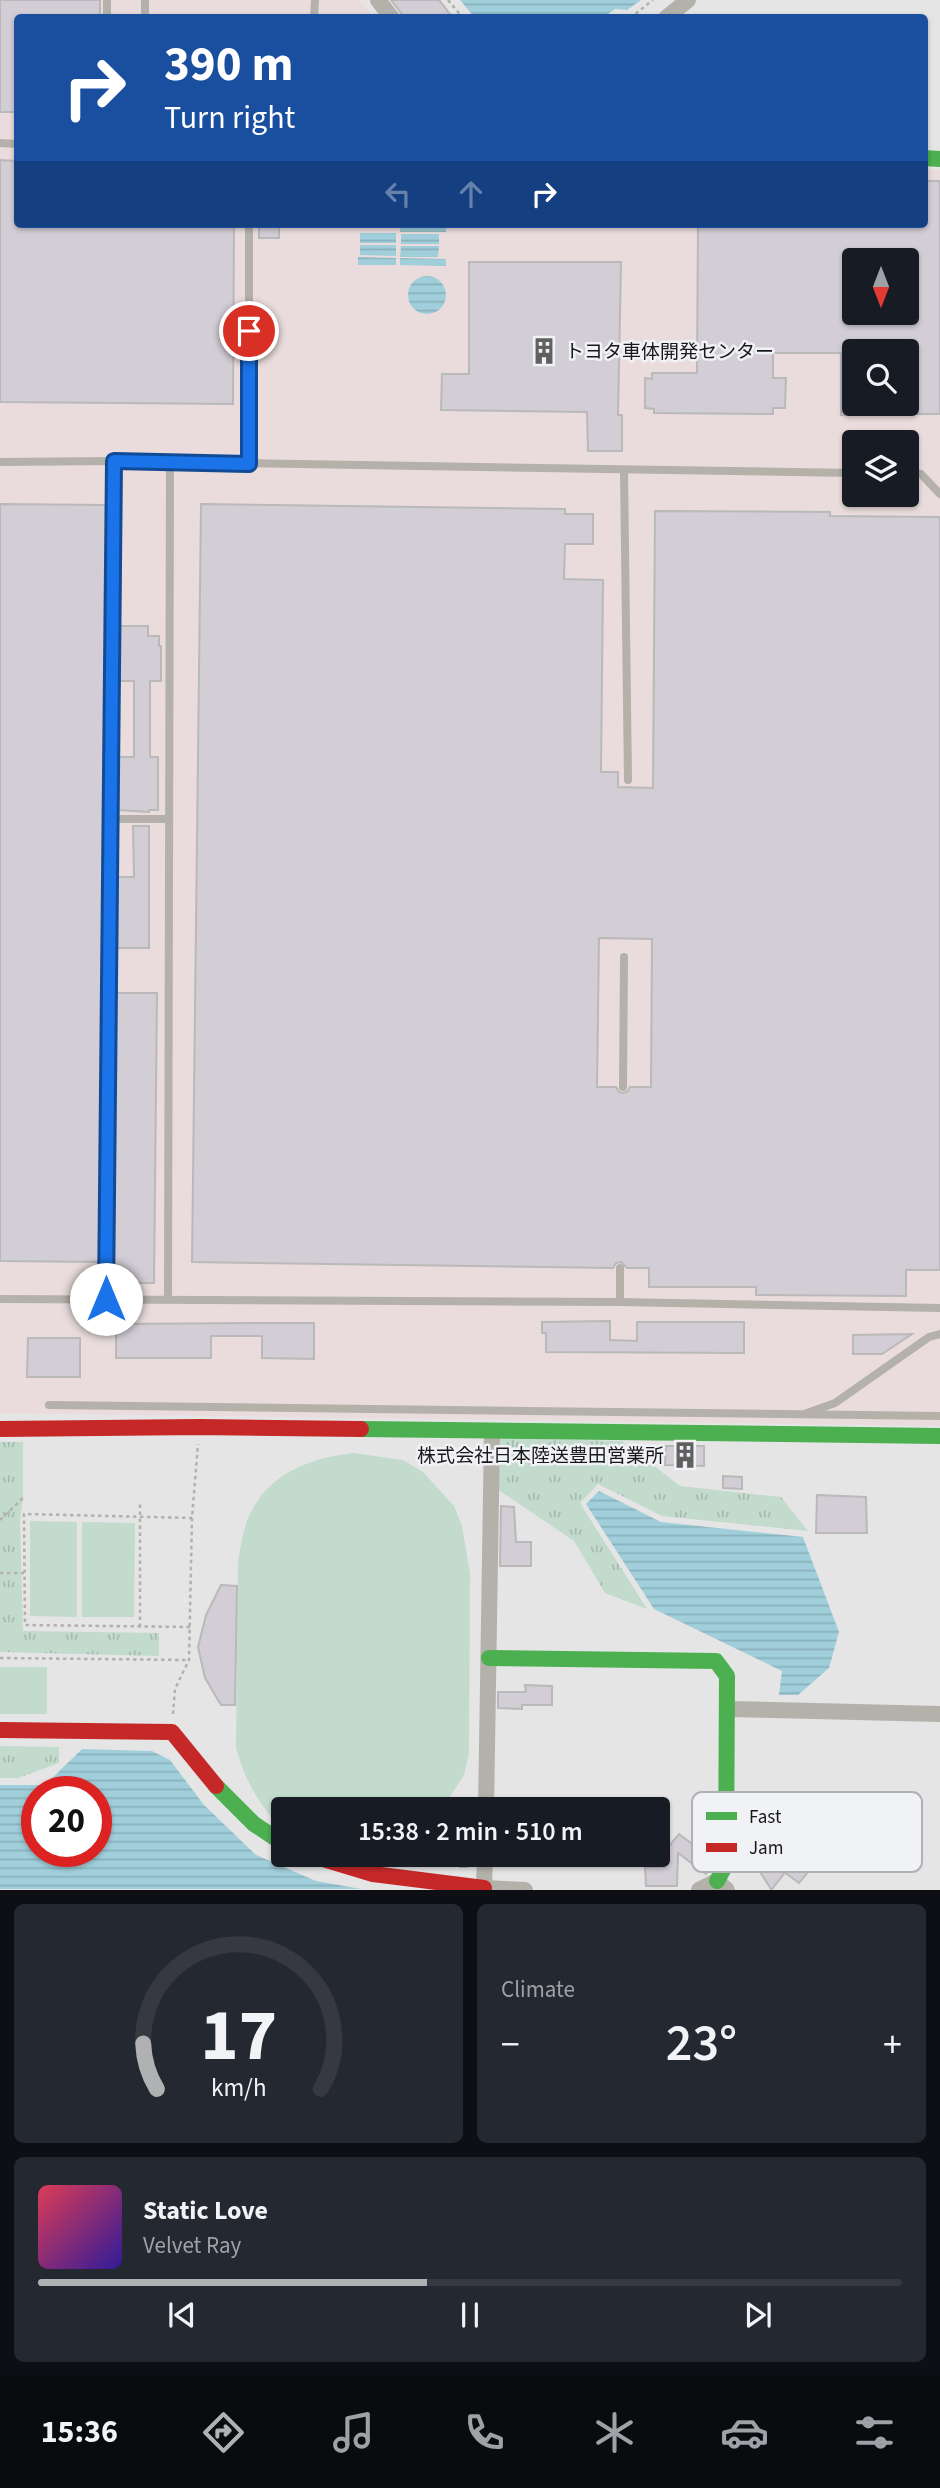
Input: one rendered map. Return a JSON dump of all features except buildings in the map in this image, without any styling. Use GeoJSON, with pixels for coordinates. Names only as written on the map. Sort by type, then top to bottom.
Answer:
{"type":"FeatureCollection","features":[{"type":"Feature","properties":{"kind":"street"},"geometry":{"type":"LineString","coordinates":[[378,0],[389,14]]}},
{"type":"Feature","properties":{"kind":"street"},"geometry":{"type":"LineString","coordinates":[[671,14],[688,0]]}},
{"type":"Feature","properties":{"kind":"street"},"geometry":{"type":"LineString","coordinates":[[0,1429],[200,1427],[940,1436]]}},
{"type":"Feature","properties":{"kind":"street"},"geometry":{"type":"LineString","coordinates":[[486,1797],[492,1432]]}},
{"type":"Feature","properties":{"kind":"street"},"geometry":{"type":"LineString","coordinates":[[489,1658],[716,1661],[727,1676],[727,1792]]}},
{"type":"Feature","properties":{"kind":"street"},"geometry":{"type":"LineString","coordinates":[[728,1709],[940,1714]]}},
{"type":"Feature","properties":{"kind":"street"},"geometry":{"type":"LineString","coordinates":[[0,1730],[172,1732],[230,1802],[271,1837]]}},
{"type":"Feature","properties":{"kind":"street"},"geometry":{"type":"LineString","coordinates":[[342,1867],[449,1885],[484,1889],[525,1889]]}},
{"type":"Feature","properties":{"kind":"street"},"geometry":{"type":"LineString","coordinates":[[484,1889],[485,1867]]}},
{"type":"Feature","properties":{"kind":"street"},"geometry":{"type":"LineString","coordinates":[[699,1889],[722,1885]]}},
{"type":"Feature","properties":{"kind":"lane"},"geometry":{"type":"LineString","coordinates":[[249,228],[249,464]]}},
{"type":"Feature","properties":{"kind":"lane"},"geometry":{"type":"LineString","coordinates":[[106,1299],[114,461]]}},
{"type":"Feature","properties":{"kind":"lane"},"geometry":{"type":"LineString","coordinates":[[0,462],[114,461],[842,473]]}},
{"type":"Feature","properties":{"kind":"lane"},"geometry":{"type":"LineString","coordinates":[[167,1298],[170,462]]}},
{"type":"Feature","properties":{"kind":"lane"},"geometry":{"type":"LineString","coordinates":[[624,470],[628,780]]}},
{"type":"Feature","properties":{"kind":"lane"},"geometry":{"type":"LineString","coordinates":[[919,474],[940,494]]}},
{"type":"Feature","properties":{"kind":"lane"},"geometry":{"type":"LineString","coordinates":[[111,820],[169,820]]}},
{"type":"Feature","properties":{"kind":"lane"},"geometry":{"type":"LineString","coordinates":[[623,1087],[624,957]]}},
{"type":"Feature","properties":{"kind":"lane"},"geometry":{"type":"LineString","coordinates":[[620,1268],[620,1302]]}},
{"type":"Feature","properties":{"kind":"lane"},"geometry":{"type":"LineString","coordinates":[[0,1299],[620,1302],[940,1308]]}},
{"type":"Feature","properties":{"kind":"lane"},"geometry":{"type":"LineString","coordinates":[[801,1415],[835,1403],[929,1337],[940,1334]]}},
{"type":"Feature","properties":{"kind":"lane"},"geometry":{"type":"LineString","coordinates":[[49,1405],[940,1416]]}},
{"type":"Feature","properties":{"kind":"path"},"geometry":{"type":"LineString","coordinates":[[448,0],[460,14]]}},
{"type":"Feature","properties":{"kind":"path"},"geometry":{"type":"LineString","coordinates":[[636,14],[653,0]]}},
{"type":"Feature","properties":{"kind":"path"},"geometry":{"type":"LineString","coordinates":[[172,1732],[175,1689],[189,1660],[192,1518],[200,1427]]}},
{"type":"Feature","properties":{"kind":"path"},"geometry":{"type":"LineString","coordinates":[[0,1520],[23,1497]]}},
{"type":"Feature","properties":{"kind":"path"},"geometry":{"type":"LineString","coordinates":[[140,1501],[140,1627]]}},
{"type":"Feature","properties":{"kind":"path"},"geometry":{"type":"LineString","coordinates":[[190,1626],[25,1625],[24,1514],[192,1518]]}},
{"type":"Feature","properties":{"kind":"path"},"geometry":{"type":"LineString","coordinates":[[0,1573],[24,1573]]}},
{"type":"Feature","properties":{"kind":"path"},"geometry":{"type":"LineString","coordinates":[[0,1658],[189,1660]]}},
{"type":"Feature","properties":{"kind":"shaded area"},"geometry":{"type":"Polygon","coordinates":[[[0,0],[359,0],[371,14],[14,14],[14,228],[928,228],[928,170],[940,170],[940,1426],[0,1413],[0,0]]]}},
{"type":"Feature","properties":{"kind":"green space"},"geometry":{"type":"Polygon","coordinates":[[[498,1438],[622,1441],[680,1486],[781,1497],[808,1531],[662,1516],[598,1484],[580,1503],[647,1609],[605,1593],[574,1541],[497,1489],[498,1438]]]}},
{"type":"Feature","properties":{"kind":"green space"},"geometry":{"type":"Polygon","coordinates":[[[0,1442],[23,1442],[23,1498],[20,1521],[23,1631],[159,1633],[159,1656],[0,1652],[0,1442]]]}},
{"type":"Feature","properties":{"kind":"green space"},"geometry":{"type":"Polygon","coordinates":[[[353,1453],[403,1460],[423,1472],[454,1506],[462,1526],[470,1573],[469,1753],[464,1775],[450,1797],[271,1797],[271,1816],[254,1792],[236,1748],[238,1562],[241,1543],[248,1519],[268,1488],[293,1470],[337,1455],[353,1453]]]}},
{"type":"Feature","properties":{"kind":"green space"},"geometry":{"type":"Polygon","coordinates":[[[30,1521],[77,1522],[77,1617],[30,1616],[30,1521]]]}},
{"type":"Feature","properties":{"kind":"green space"},"geometry":{"type":"Polygon","coordinates":[[[82,1522],[135,1523],[134,1617],[82,1617],[82,1522]]]}},
{"type":"Feature","properties":{"kind":"green space"},"geometry":{"type":"Polygon","coordinates":[[[0,1667],[47,1667],[47,1714],[0,1714],[0,1667]]]}},
{"type":"Feature","properties":{"kind":"green space"},"geometry":{"type":"Polygon","coordinates":[[[0,1746],[59,1747],[59,1763],[18,1778],[0,1778],[0,1746]]]}},
{"type":"Feature","properties":{"kind":"water"},"geometry":{"type":"Polygon","coordinates":[[[460,0],[641,0],[627,10],[615,9],[608,14],[472,14],[460,0]]]}},
{"type":"Feature","properties":{"kind":"water"},"geometry":{"type":"Polygon","coordinates":[[[400,228],[446,228],[446,232],[400,232],[400,228]]]}},
{"type":"Feature","properties":{"kind":"water"},"geometry":{"type":"Polygon","coordinates":[[[360,233],[396,233],[396,243],[360,243],[360,233]]]}},
{"type":"Feature","properties":{"kind":"water"},"geometry":{"type":"Polygon","coordinates":[[[401,234],[439,234],[439,244],[401,244],[401,234]]]}},
{"type":"Feature","properties":{"kind":"water"},"geometry":{"type":"Polygon","coordinates":[[[360,245],[396,245],[396,256],[360,255],[360,245]]]}},
{"type":"Feature","properties":{"kind":"water"},"geometry":{"type":"Polygon","coordinates":[[[401,246],[439,246],[438,257],[400,257],[401,246]]]}},
{"type":"Feature","properties":{"kind":"water"},"geometry":{"type":"Polygon","coordinates":[[[358,257],[396,258],[396,265],[358,265],[358,257]]]}},
{"type":"Feature","properties":{"kind":"water"},"geometry":{"type":"Polygon","coordinates":[[[400,258],[446,259],[446,266],[400,265],[400,258]]]}},
{"type":"Feature","properties":{"kind":"water"},"geometry":{"type":"Polygon","coordinates":[[[427,276],[440,282],[446,295],[440,308],[427,314],[414,308],[408,295],[414,282],[427,276]]]}},
{"type":"Feature","properties":{"kind":"water"},"geometry":{"type":"Polygon","coordinates":[[[599,1491],[661,1522],[803,1537],[839,1632],[829,1668],[798,1695],[779,1695],[782,1671],[654,1609],[586,1504],[599,1491]]]}},
{"type":"Feature","properties":{"kind":"water"},"geometry":{"type":"Polygon","coordinates":[[[82,1749],[152,1751],[170,1760],[204,1805],[256,1855],[271,1862],[271,1867],[284,1867],[316,1881],[361,1889],[0,1889],[0,1785],[21,1785],[21,1867],[112,1867],[112,1776],[54,1776],[82,1749]]]}},
{"type":"Feature","properties":{"kind":"traffic: fast"},"geometry":{"type":"LineString","coordinates":[[928,158],[940,159]]}},
{"type":"Feature","properties":{"kind":"traffic: fast"},"geometry":{"type":"LineString","coordinates":[[361,1429],[940,1436]]}},
{"type":"Feature","properties":{"kind":"traffic: fast"},"geometry":{"type":"LineString","coordinates":[[489,1658],[716,1661],[727,1676],[726,1792]]}},
{"type":"Feature","properties":{"kind":"traffic: fast"},"geometry":{"type":"LineString","coordinates":[[216,1786],[254,1824],[271,1835]]}},
{"type":"Feature","properties":{"kind":"traffic: fast"},"geometry":{"type":"LineString","coordinates":[[717,1881],[722,1872]]}},
{"type":"Feature","properties":{"kind":"traffic: jam"},"geometry":{"type":"LineString","coordinates":[[0,1429],[361,1429]]}},
{"type":"Feature","properties":{"kind":"traffic: jam"},"geometry":{"type":"LineString","coordinates":[[0,1730],[172,1732],[216,1786]]}},
{"type":"Feature","properties":{"kind":"traffic: jam"},"geometry":{"type":"LineString","coordinates":[[350,1867],[373,1874],[484,1888]]}},
{"type":"Feature","properties":{"kind":"place","name":"トヨタ車体開発センター"},"geometry":{"type":"Point","coordinates":[544,351]}},
{"type":"Feature","properties":{"kind":"place","name":"株式会社日本陸送豊田営業所"},"geometry":{"type":"Point","coordinates":[685,1455]}},
{"type":"Feature","properties":{"kind":"route"},"geometry":{"type":"LineString","coordinates":[[106,1299],[114,461],[249,464],[249,331]]}}]}
